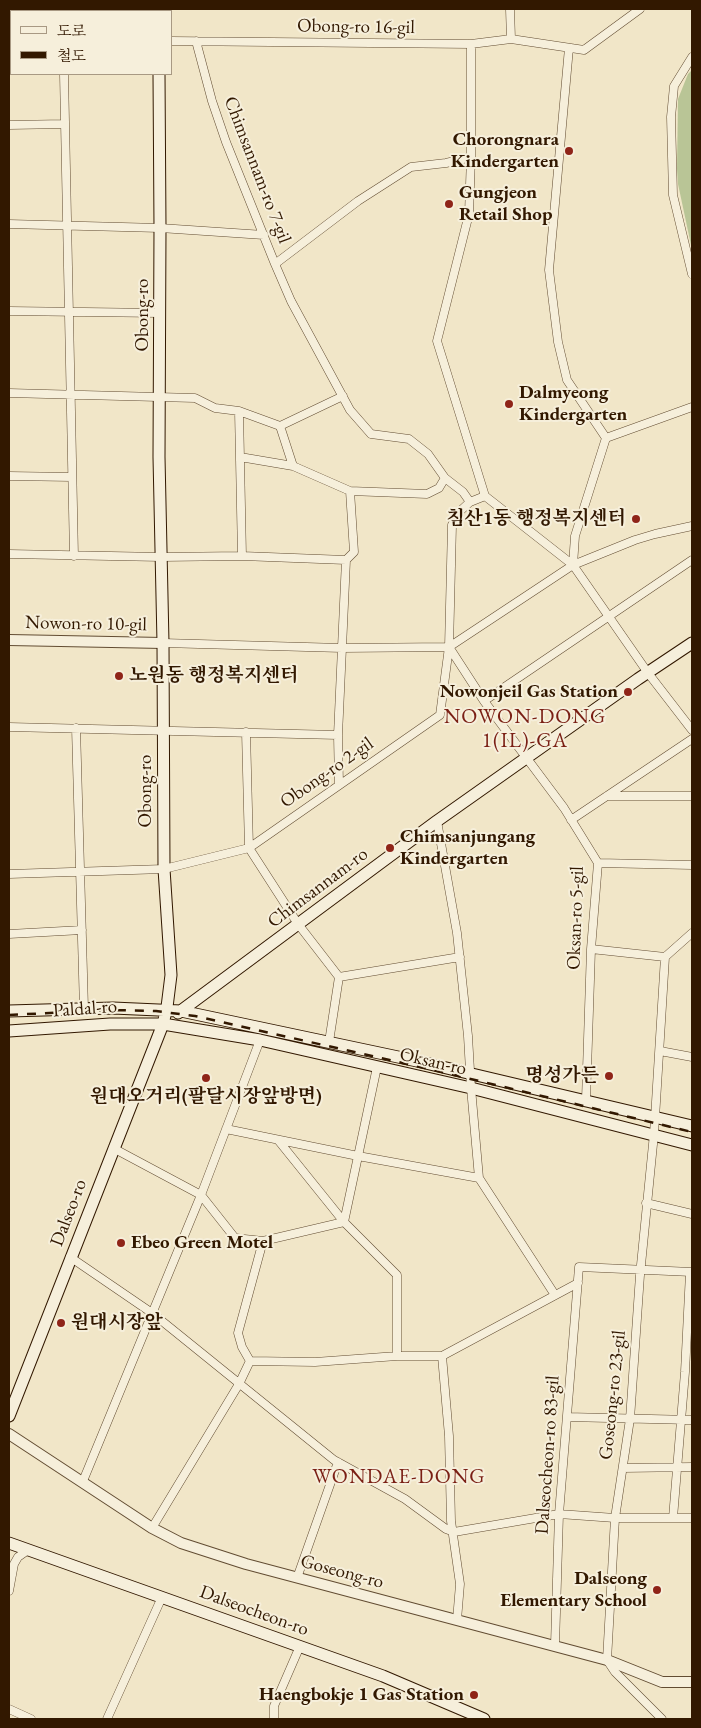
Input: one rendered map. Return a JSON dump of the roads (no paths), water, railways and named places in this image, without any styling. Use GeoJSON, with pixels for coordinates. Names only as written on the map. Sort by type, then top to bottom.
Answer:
{"type":"FeatureCollection","features":[{"type":"Feature","properties":{"kind":"main road","name":"Obong-ro"},"geometry":{"type":"LineString","coordinates":[[159,75],[164,870],[172,975],[163,1024]]}},
{"type":"Feature","properties":{"kind":"main road","name":"Chimsannam-ro"},"geometry":{"type":"LineString","coordinates":[[163,1024],[437,822],[648,672],[692,644]]}},
{"type":"Feature","properties":{"kind":"main road"},"geometry":{"type":"LineString","coordinates":[[9,1011],[113,1008],[181,1011],[329,1042],[692,1126]]}},
{"type":"Feature","properties":{"kind":"main road","name":"Paldal-ro"},"geometry":{"type":"LineString","coordinates":[[9,1031],[110,1024],[163,1024]]}},
{"type":"Feature","properties":{"kind":"main road","name":"Oksan-ro"},"geometry":{"type":"LineString","coordinates":[[163,1024],[260,1040],[471,1088],[692,1145]]}},
{"type":"Feature","properties":{"kind":"main road","name":"Dalseo-ro"},"geometry":{"type":"LineString","coordinates":[[9,1416],[163,1024]]}},
{"type":"Feature","properties":{"kind":"main road","name":"Dalseocheon-ro"},"geometry":{"type":"LineString","coordinates":[[9,1543],[383,1676],[484,1719]]}},
{"type":"Feature","properties":{"kind":"street"},"geometry":{"type":"LineString","coordinates":[[510,9],[511,39]]}},
{"type":"Feature","properties":{"kind":"street","name":"Obong-ro 16-gil"},"geometry":{"type":"LineString","coordinates":[[172,41],[471,44],[511,39],[584,50],[640,9]]}},
{"type":"Feature","properties":{"kind":"street","name":"Chimsannam-ro 7-gil"},"geometry":{"type":"LineString","coordinates":[[196,41],[212,101],[226,142],[275,264],[358,200],[412,167],[446,163],[472,156]]}},
{"type":"Feature","properties":{"kind":"street"},"geometry":{"type":"LineString","coordinates":[[471,44],[472,156],[469,214],[437,341],[485,496],[573,565],[648,672],[692,730]]}},
{"type":"Feature","properties":{"kind":"street"},"geometry":{"type":"LineString","coordinates":[[569,48],[549,270],[558,342],[567,380],[606,438]]}},
{"type":"Feature","properties":{"kind":"street"},"geometry":{"type":"LineString","coordinates":[[692,57],[674,86],[671,134],[673,195],[692,274]]}},
{"type":"Feature","properties":{"kind":"street"},"geometry":{"type":"LineString","coordinates":[[64,75],[74,556]]}},
{"type":"Feature","properties":{"kind":"street"},"geometry":{"type":"LineString","coordinates":[[9,125],[65,124]]}},
{"type":"Feature","properties":{"kind":"street"},"geometry":{"type":"LineString","coordinates":[[9,224],[160,228],[264,235]]}},
{"type":"Feature","properties":{"kind":"street"},"geometry":{"type":"LineString","coordinates":[[275,264],[291,301],[350,410],[371,434],[409,439],[428,454],[445,478],[463,492],[470,502],[485,496]]}},
{"type":"Feature","properties":{"kind":"street"},"geometry":{"type":"LineString","coordinates":[[9,312],[160,313]]}},
{"type":"Feature","properties":{"kind":"street"},"geometry":{"type":"LineString","coordinates":[[9,393],[195,398],[215,408],[239,411],[280,426],[343,396]]}},
{"type":"Feature","properties":{"kind":"street"},"geometry":{"type":"LineString","coordinates":[[606,438],[692,407]]}},
{"type":"Feature","properties":{"kind":"street"},"geometry":{"type":"LineString","coordinates":[[239,411],[242,556]]}},
{"type":"Feature","properties":{"kind":"street"},"geometry":{"type":"LineString","coordinates":[[280,426],[293,466]]}},
{"type":"Feature","properties":{"kind":"street"},"geometry":{"type":"LineString","coordinates":[[573,565],[576,536],[606,438]]}},
{"type":"Feature","properties":{"kind":"street"},"geometry":{"type":"LineString","coordinates":[[240,457],[293,466],[350,491],[427,494],[439,488],[445,478]]}},
{"type":"Feature","properties":{"kind":"street"},"geometry":{"type":"LineString","coordinates":[[9,476],[72,477]]}},
{"type":"Feature","properties":{"kind":"street"},"geometry":{"type":"LineString","coordinates":[[339,785],[338,735],[346,560],[354,552],[350,491]]}},
{"type":"Feature","properties":{"kind":"street","name":"Obong-ro 2-gil"},"geometry":{"type":"LineString","coordinates":[[9,874],[164,870],[249,848],[440,714],[449,647],[452,525],[458,512],[470,502]]}},
{"type":"Feature","properties":{"kind":"street"},"geometry":{"type":"LineString","coordinates":[[163,643],[342,648],[449,647],[573,565],[642,538],[692,526]]}},
{"type":"Feature","properties":{"kind":"street"},"geometry":{"type":"LineString","coordinates":[[9,554],[161,557],[242,556],[346,560]]}},
{"type":"Feature","properties":{"kind":"street"},"geometry":{"type":"LineString","coordinates":[[484,701],[692,560]]}},
{"type":"Feature","properties":{"kind":"street","name":"Nowon-ro 10-gil"},"geometry":{"type":"LineString","coordinates":[[9,640],[163,643]]}},
{"type":"Feature","properties":{"kind":"street"},"geometry":{"type":"LineString","coordinates":[[449,647],[484,701],[528,758]]}},
{"type":"Feature","properties":{"kind":"street"},"geometry":{"type":"LineString","coordinates":[[9,727],[338,735]]}},
{"type":"Feature","properties":{"kind":"street"},"geometry":{"type":"LineString","coordinates":[[76,728],[84,1009]]}},
{"type":"Feature","properties":{"kind":"street"},"geometry":{"type":"LineString","coordinates":[[246,732],[249,848],[298,924],[340,977],[329,1042]]}},
{"type":"Feature","properties":{"kind":"street"},"geometry":{"type":"LineString","coordinates":[[571,820],[692,739]]}},
{"type":"Feature","properties":{"kind":"street","name":"Oksan-ro 5-gil"},"geometry":{"type":"LineString","coordinates":[[528,758],[598,863],[590,949],[586,1100]]}},
{"type":"Feature","properties":{"kind":"street"},"geometry":{"type":"LineString","coordinates":[[607,796],[692,796]]}},
{"type":"Feature","properties":{"kind":"street"},"geometry":{"type":"LineString","coordinates":[[437,822],[460,957],[479,1178],[555,1295]]}},
{"type":"Feature","properties":{"kind":"street"},"geometry":{"type":"LineString","coordinates":[[598,863],[692,864]]}},
{"type":"Feature","properties":{"kind":"street"},"geometry":{"type":"LineString","coordinates":[[9,934],[82,930]]}},
{"type":"Feature","properties":{"kind":"street"},"geometry":{"type":"LineString","coordinates":[[590,949],[665,957],[692,933]]}},
{"type":"Feature","properties":{"kind":"street"},"geometry":{"type":"LineString","coordinates":[[340,977],[460,957]]}},
{"type":"Feature","properties":{"kind":"street","name":"Goseong-ro 23-gil"},"geometry":{"type":"LineString","coordinates":[[607,1660],[616,1518],[630,1419],[640,1270],[654,1134],[665,957]]}},
{"type":"Feature","properties":{"kind":"street"},"geometry":{"type":"LineString","coordinates":[[84,1481],[201,1195],[260,1040]]}},
{"type":"Feature","properties":{"kind":"street"},"geometry":{"type":"LineString","coordinates":[[660,1051],[692,1057]]}},
{"type":"Feature","properties":{"kind":"street"},"geometry":{"type":"LineString","coordinates":[[344,1222],[377,1067]]}},
{"type":"Feature","properties":{"kind":"street"},"geometry":{"type":"LineString","coordinates":[[226,1129],[479,1178]]}},
{"type":"Feature","properties":{"kind":"street"},"geometry":{"type":"LineString","coordinates":[[278,1140],[344,1222],[397,1275],[397,1356]]}},
{"type":"Feature","properties":{"kind":"street"},"geometry":{"type":"LineString","coordinates":[[113,1148],[201,1195],[235,1238],[263,1241],[344,1222]]}},
{"type":"Feature","properties":{"kind":"street"},"geometry":{"type":"LineString","coordinates":[[646,1203],[692,1214]]}},
{"type":"Feature","properties":{"kind":"street"},"geometry":{"type":"LineString","coordinates":[[250,1361],[238,1333],[263,1241]]}},
{"type":"Feature","properties":{"kind":"street"},"geometry":{"type":"LineString","coordinates":[[70,1257],[152,1313],[338,1462],[405,1499],[446,1529],[454,1532],[559,1514],[616,1518],[692,1518]]}},
{"type":"Feature","properties":{"kind":"street","name":"Dalseocheon-ro 83-gil"},"geometry":{"type":"LineString","coordinates":[[555,1645],[559,1514],[579,1267],[640,1270]]}},
{"type":"Feature","properties":{"kind":"street"},"geometry":{"type":"LineString","coordinates":[[640,1270],[691,1272],[673,1518]]}},
{"type":"Feature","properties":{"kind":"street"},"geometry":{"type":"LineString","coordinates":[[250,1361],[315,1362],[397,1356],[442,1356],[578,1283]]}},
{"type":"Feature","properties":{"kind":"street"},"geometry":{"type":"LineString","coordinates":[[442,1356],[449,1436],[451,1521],[460,1584],[457,1620]]}},
{"type":"Feature","properties":{"kind":"street"},"geometry":{"type":"LineString","coordinates":[[152,1528],[239,1384],[250,1361]]}},
{"type":"Feature","properties":{"kind":"street"},"geometry":{"type":"LineString","coordinates":[[567,1417],[692,1420]]}},
{"type":"Feature","properties":{"kind":"street","name":"Goseong-ro"},"geometry":{"type":"LineString","coordinates":[[9,1434],[84,1481],[152,1528],[181,1543],[246,1564],[607,1660],[662,1682],[692,1682]]}},
{"type":"Feature","properties":{"kind":"street"},"geometry":{"type":"LineString","coordinates":[[297,1578],[338,1462]]}},
{"type":"Feature","properties":{"kind":"street"},"geometry":{"type":"LineString","coordinates":[[623,1468],[692,1468]]}},
{"type":"Feature","properties":{"kind":"street"},"geometry":{"type":"LineString","coordinates":[[9,1591],[14,1564],[18,1557],[28,1550]]}},
{"type":"Feature","properties":{"kind":"street"},"geometry":{"type":"LineString","coordinates":[[107,1719],[162,1597]]}},
{"type":"Feature","properties":{"kind":"street"},"geometry":{"type":"LineString","coordinates":[[274,1719],[274,1706],[300,1646]]}},
{"type":"Feature","properties":{"kind":"street"},"geometry":{"type":"LineString","coordinates":[[607,1660],[615,1672],[662,1719]]}},
{"type":"Feature","properties":{"kind":"street"},"geometry":{"type":"LineString","coordinates":[[9,1709],[31,1719]]}},
{"type":"Feature","properties":{"kind":"railway"},"geometry":{"type":"LineString","coordinates":[[9,1015],[108,1010],[156,1011],[195,1016],[425,1068],[692,1132]]}},
{"type":"Feature","properties":{"kind":"place","name":"Chorongnara Kindergarten"},"geometry":{"type":"Point","coordinates":[569,151]}},
{"type":"Feature","properties":{"kind":"place","name":"Gungjeon Retail Shop"},"geometry":{"type":"Point","coordinates":[449,204]}},
{"type":"Feature","properties":{"kind":"place","name":"Dalmyeong Kindergarten"},"geometry":{"type":"Point","coordinates":[509,404]}},
{"type":"Feature","properties":{"kind":"place","name":"침산1동 행정복지센터"},"geometry":{"type":"Point","coordinates":[636,519]}},
{"type":"Feature","properties":{"kind":"place","name":"노원동 행정복지센터"},"geometry":{"type":"Point","coordinates":[119,676]}},
{"type":"Feature","properties":{"kind":"place","name":"Nowonjeil Gas Station"},"geometry":{"type":"Point","coordinates":[628,692]}},
{"type":"Feature","properties":{"kind":"place","name":"Chimsanjungang Kindergarten"},"geometry":{"type":"Point","coordinates":[390,848]}},
{"type":"Feature","properties":{"kind":"place","name":"명성가든"},"geometry":{"type":"Point","coordinates":[609,1076]}},
{"type":"Feature","properties":{"kind":"place","name":"원대오거리(팔달시장앞방면)"},"geometry":{"type":"Point","coordinates":[206,1078]}},
{"type":"Feature","properties":{"kind":"place","name":"Ebeo Green Motel"},"geometry":{"type":"Point","coordinates":[121,1243]}},
{"type":"Feature","properties":{"kind":"place","name":"원대시장앞"},"geometry":{"type":"Point","coordinates":[61,1323]}},
{"type":"Feature","properties":{"kind":"place","name":"Dalseong Elementary School"},"geometry":{"type":"Point","coordinates":[657,1590]}},
{"type":"Feature","properties":{"kind":"place","name":"Haengbokje 1 Gas Station"},"geometry":{"type":"Point","coordinates":[474,1695]}},
{"type":"Feature","properties":{"kind":"district","name":"NOWON-DONG 1(IL)-GA"},"geometry":{"type":"Point","coordinates":[525,729]}},
{"type":"Feature","properties":{"kind":"district","name":"WONDAE-DONG"},"geometry":{"type":"Point","coordinates":[399,1477]}}]}
